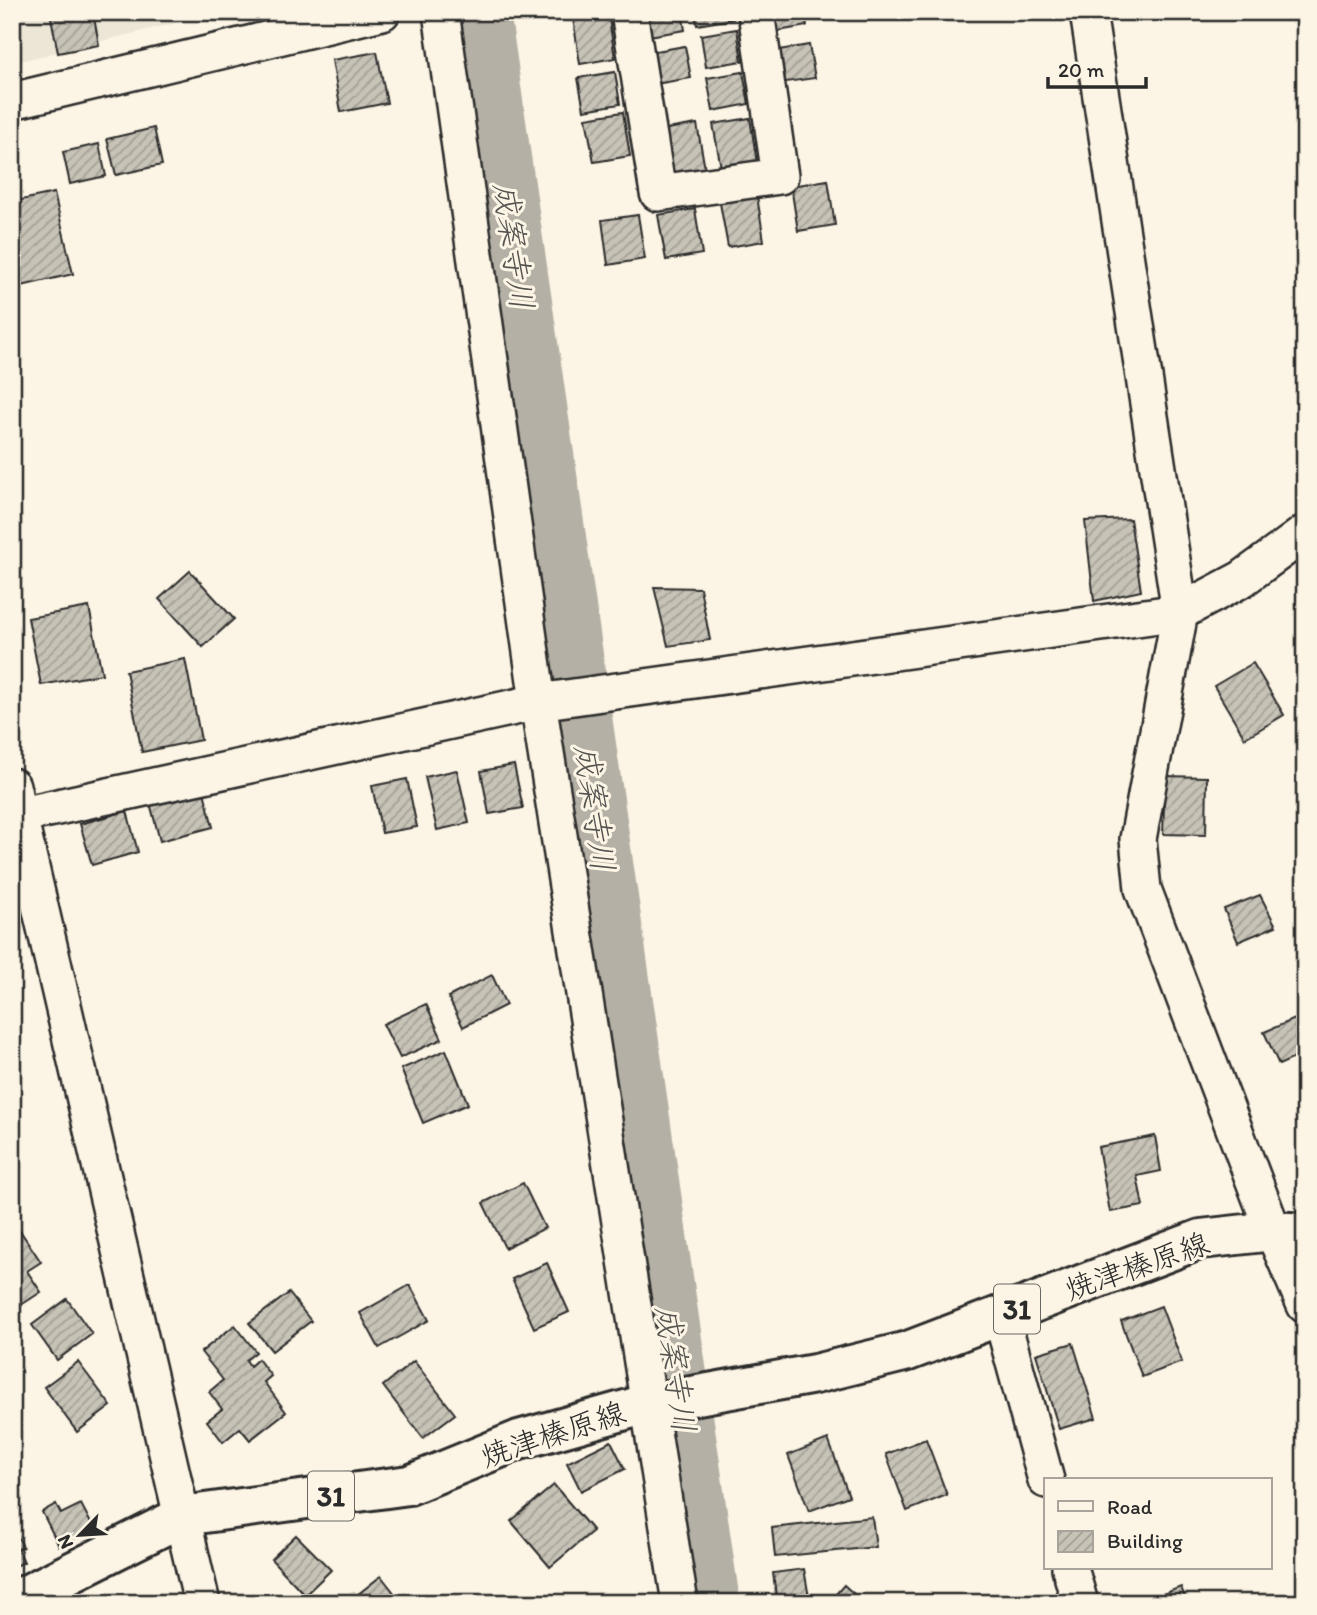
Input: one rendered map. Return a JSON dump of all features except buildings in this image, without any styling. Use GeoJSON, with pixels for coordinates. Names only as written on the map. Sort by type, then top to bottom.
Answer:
{"type":"FeatureCollection","features":[{"type":"Feature","properties":{"kind":"main road","name":"焼津榛原線"},"geometry":{"type":"LineString","coordinates":[[12,1602],[183,1516],[409,1485],[519,1440],[652,1403],[728,1391],[908,1351],[1201,1239],[1289,1232]]}},
{"type":"Feature","properties":{"kind":"street"},"geometry":{"type":"LineString","coordinates":[[12,101],[382,12]]}},
{"type":"Feature","properties":{"kind":"street"},"geometry":{"type":"LineString","coordinates":[[441,12],[680,1603]]}},
{"type":"Feature","properties":{"kind":"street"},"geometry":{"type":"LineString","coordinates":[[629,12],[658,193],[780,176],[756,12]]}},
{"type":"Feature","properties":{"kind":"street"},"geometry":{"type":"LineString","coordinates":[[1088,12],[1180,612],[1138,839],[1143,890],[1289,1232],[1305,1305]]}},
{"type":"Feature","properties":{"kind":"street"},"geometry":{"type":"LineString","coordinates":[[202,1603],[14,806],[545,701],[1180,612],[1242,579],[1305,533]]}},
{"type":"Feature","properties":{"kind":"street"},"geometry":{"type":"LineString","coordinates":[[1001,1315],[1045,1478]]}},
{"type":"Feature","properties":{"kind":"street"},"geometry":{"type":"LineString","coordinates":[[1071,1570],[1080,1603]]}},
{"type":"Feature","properties":{"kind":"shaded area"},"geometry":{"type":"Polygon","coordinates":[[[12,12],[221,12],[12,63],[12,12]]]}},
{"type":"Feature","properties":{"kind":"waterway","name":"成案寺川"},"geometry":{"type":"LineString","coordinates":[[480,12],[710,1603]]}}]}
